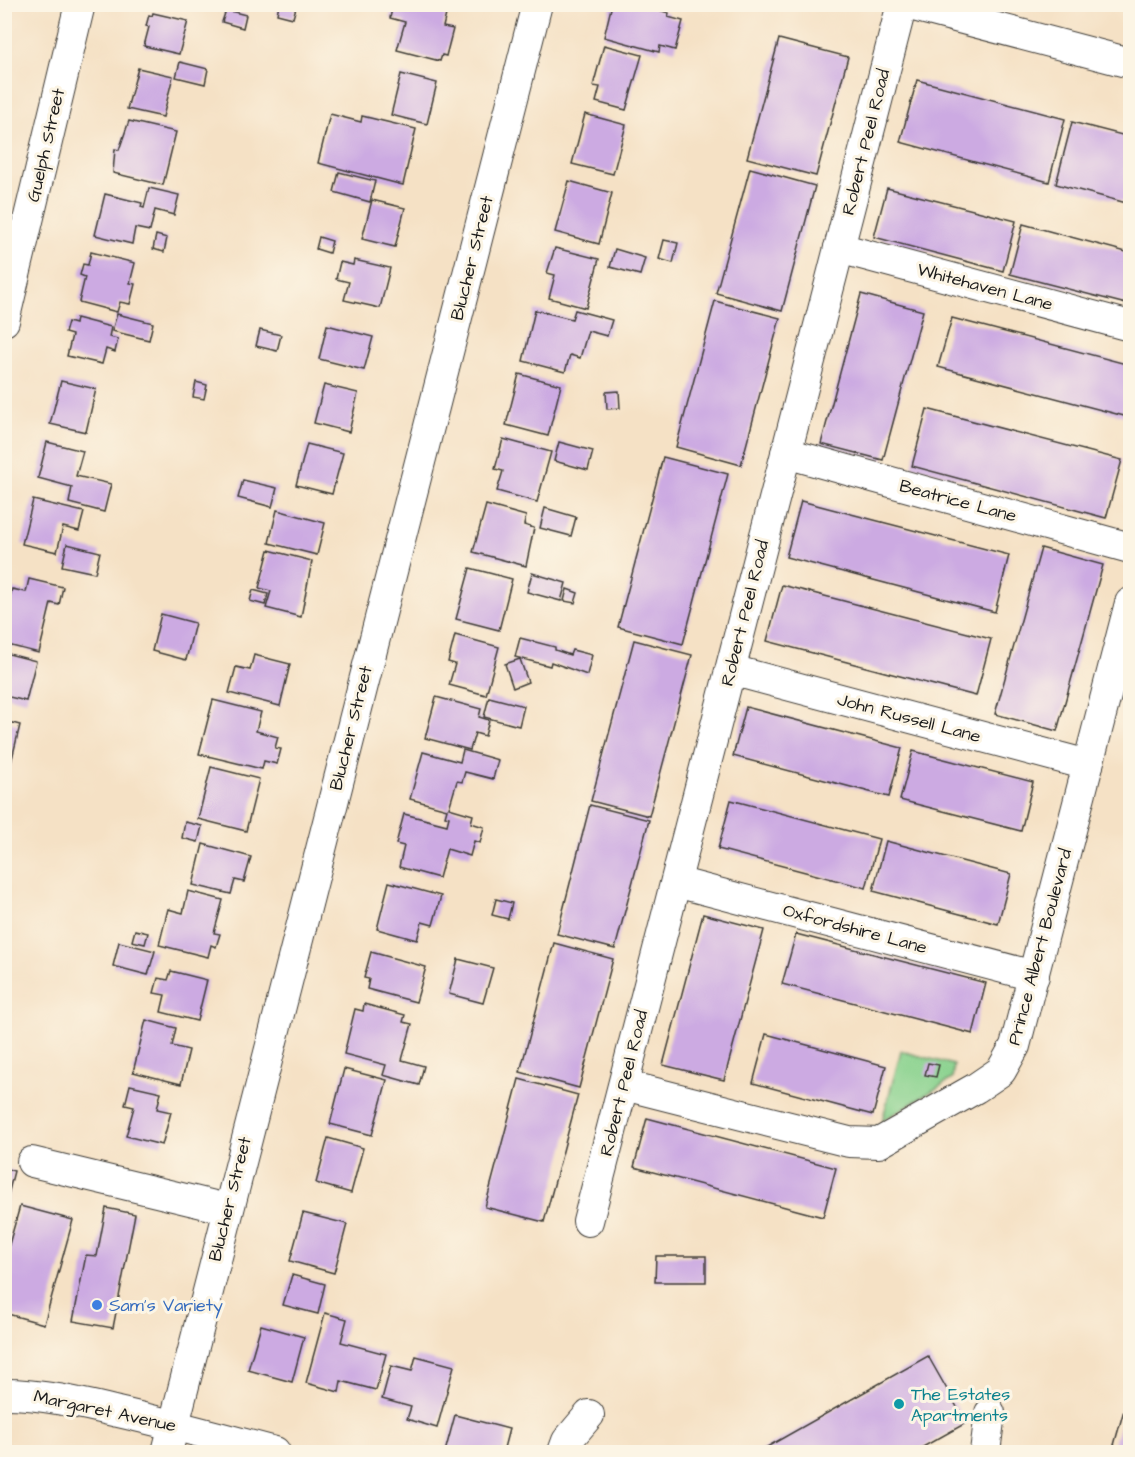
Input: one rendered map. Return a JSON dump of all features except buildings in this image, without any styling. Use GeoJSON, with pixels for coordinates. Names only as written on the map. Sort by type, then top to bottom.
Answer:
{"type":"FeatureCollection","features":[{"type":"Feature","properties":{"kind":"street","name":"Guelph Street"},"geometry":{"type":"LineString","coordinates":[[6,314],[80,4]]}},
{"type":"Feature","properties":{"kind":"street","name":"Blucher Street"},"geometry":{"type":"LineString","coordinates":[[170,1439],[537,4]]}},
{"type":"Feature","properties":{"kind":"street"},"geometry":{"type":"LineString","coordinates":[[904,4],[1131,63]]}},
{"type":"Feature","properties":{"kind":"street","name":"Robert Peel Road"},"geometry":{"type":"LineString","coordinates":[[588,1221],[904,4]]}},
{"type":"Feature","properties":{"kind":"street","name":"Whitehaven Lane"},"geometry":{"type":"LineString","coordinates":[[839,248],[1131,326]]}},
{"type":"Feature","properties":{"kind":"street","name":"Beatrice Lane"},"geometry":{"type":"LineString","coordinates":[[786,453],[1131,548]]}},
{"type":"Feature","properties":{"kind":"street","name":"Prince Albert Boulevard"},"geometry":{"type":"LineString","coordinates":[[624,1085],[849,1142],[879,1143],[1001,1071],[1015,1046],[1131,603]]}},
{"type":"Feature","properties":{"kind":"street","name":"John Russell Lane"},"geometry":{"type":"LineString","coordinates":[[730,670],[1088,765]]}},
{"type":"Feature","properties":{"kind":"street","name":"Oxfordshire Lane"},"geometry":{"type":"LineString","coordinates":[[676,882],[1034,976]]}},
{"type":"Feature","properties":{"kind":"street"},"geometry":{"type":"LineString","coordinates":[[32,1162],[227,1209]]}},
{"type":"Feature","properties":{"kind":"street","name":"Margaret Avenue"},"geometry":{"type":"LineString","coordinates":[[4,1394],[29,1394],[69,1400],[170,1439],[275,1452]]}},
{"type":"Feature","properties":{"kind":"street"},"geometry":{"type":"LineString","coordinates":[[985,1452],[990,1413]]}},
{"type":"Feature","properties":{"kind":"street"},"geometry":{"type":"LineString","coordinates":[[563,1452],[567,1440],[589,1415]]}},
{"type":"Feature","properties":{"kind":"green space"},"geometry":{"type":"Polygon","coordinates":[[[901,1051],[954,1065],[952,1079],[882,1121],[901,1051]]]}},
{"type":"Feature","properties":{"kind":"place","name":"Sam's Variety"},"geometry":{"type":"Point","coordinates":[97,1305]}},
{"type":"Feature","properties":{"kind":"place","name":"The Estates Apartments"},"geometry":{"type":"Point","coordinates":[899,1404]}}]}
